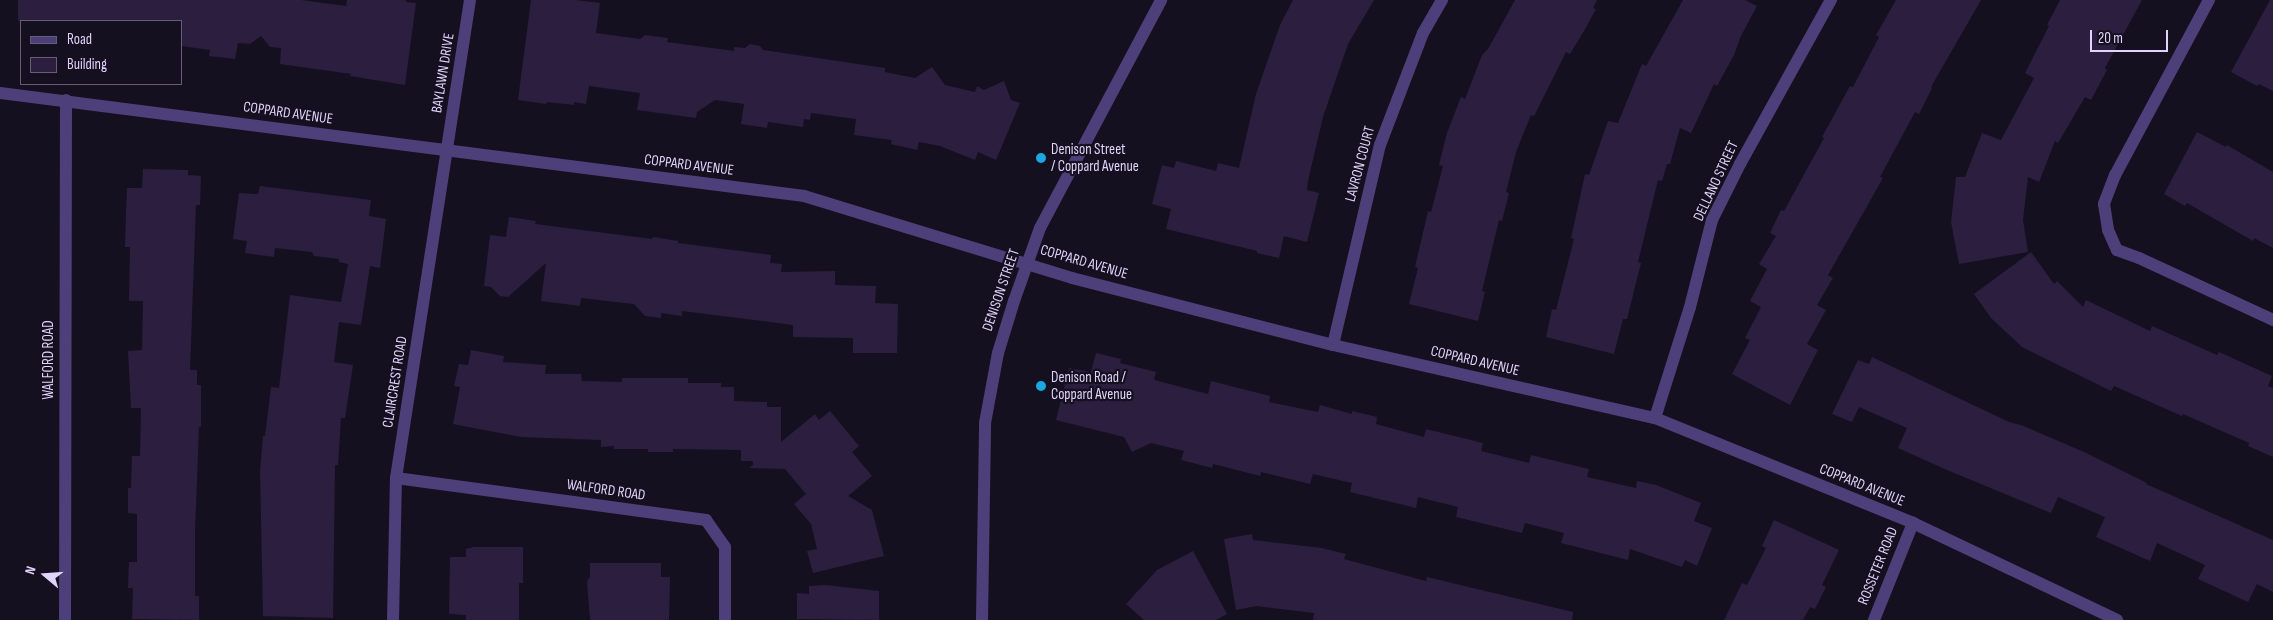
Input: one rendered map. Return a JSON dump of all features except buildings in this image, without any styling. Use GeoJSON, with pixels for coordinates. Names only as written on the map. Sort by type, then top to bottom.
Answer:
{"type":"FeatureCollection","features":[{"type":"Feature","properties":{"kind":"street","name":"BAYLAWN DRIVE"},"geometry":{"type":"LineString","coordinates":[[448,150],[470,0]]}},
{"type":"Feature","properties":{"kind":"street","name":"DENISON STREET"},"geometry":{"type":"LineString","coordinates":[[982,620],[985,423],[998,353],[1027,262],[1044,220],[1161,0]]}},
{"type":"Feature","properties":{"kind":"street","name":"LAVRON COURT"},"geometry":{"type":"LineString","coordinates":[[1333,345],[1380,146],[1423,33],[1442,0]]}},
{"type":"Feature","properties":{"kind":"street","name":"DELLANO STREET"},"geometry":{"type":"LineString","coordinates":[[1655,418],[1690,307],[1712,220],[1740,164],[1831,0]]}},
{"type":"Feature","properties":{"kind":"street"},"geometry":{"type":"LineString","coordinates":[[2209,0],[2114,175],[2104,204],[2108,230],[2117,250],[2139,258],[2273,320]]}},
{"type":"Feature","properties":{"kind":"street","name":"COPPARD AVENUE"},"geometry":{"type":"LineString","coordinates":[[0,93],[804,196],[988,253],[1027,262],[1072,278],[1333,345],[1655,418],[1913,523],[2117,620]]}},
{"type":"Feature","properties":{"kind":"street","name":"WALFORD ROAD"},"geometry":{"type":"LineString","coordinates":[[65,620],[66,100]]}},
{"type":"Feature","properties":{"kind":"street","name":"CLAIRCREST ROAD"},"geometry":{"type":"LineString","coordinates":[[393,620],[396,478],[448,150]]}},
{"type":"Feature","properties":{"kind":"street","name":"WALFORD ROAD"},"geometry":{"type":"LineString","coordinates":[[396,478],[706,520],[725,547],[725,620]]}},
{"type":"Feature","properties":{"kind":"street","name":"ROSSETER ROAD"},"geometry":{"type":"LineString","coordinates":[[1874,620],[1913,523]]}},
{"type":"Feature","properties":{"kind":"place","name":"Denison Street / Coppard Avenue"},"geometry":{"type":"Point","coordinates":[1041,158]}},
{"type":"Feature","properties":{"kind":"place","name":"Denison Road / Coppard Avenue"},"geometry":{"type":"Point","coordinates":[1041,386]}}]}
